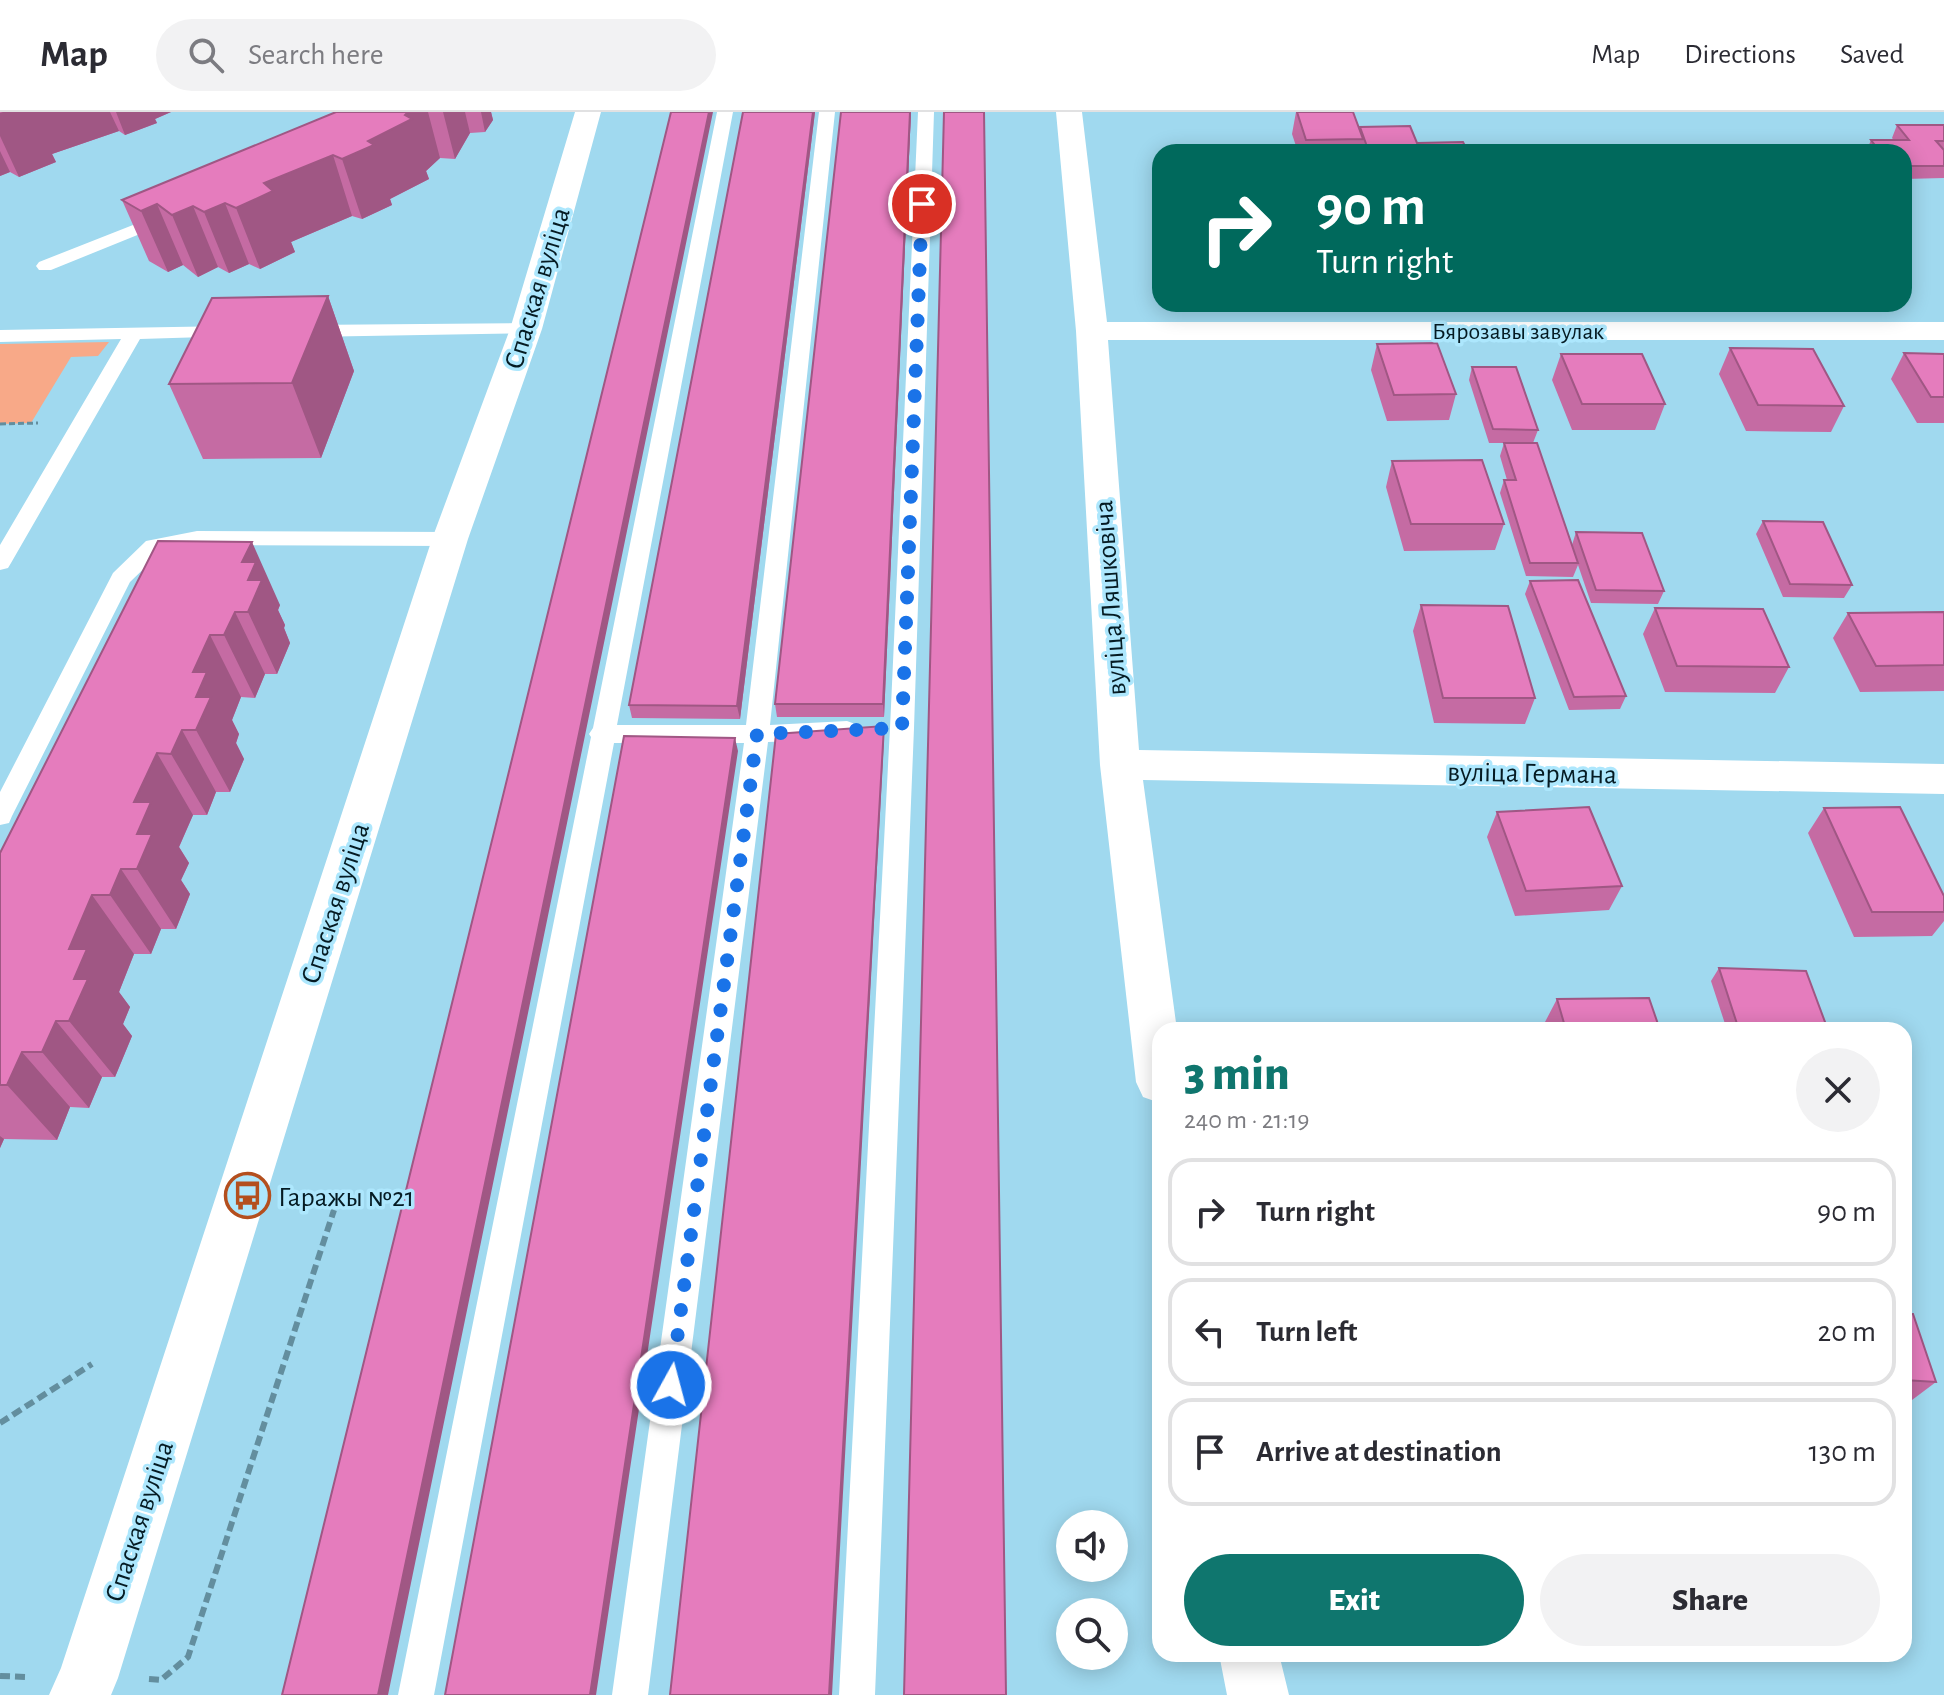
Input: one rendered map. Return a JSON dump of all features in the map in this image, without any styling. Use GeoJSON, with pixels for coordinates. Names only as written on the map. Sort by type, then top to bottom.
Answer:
{"type":"FeatureCollection","features":[{"type":"Feature","properties":{"kind":"street","name":"Спаская вуліца"},"geometry":{"type":"LineString","coordinates":[[84,1686],[450,539],[526,329],[588,112]]}},
{"type":"Feature","properties":{"kind":"street","name":"вуліца Ляшковіча"},"geometry":{"type":"LineString","coordinates":[[1069,112],[1092,331],[1120,765],[1152,1022]]}},
{"type":"Feature","properties":{"kind":"street","name":"Бярозавы завулак"},"geometry":{"type":"LineString","coordinates":[[1092,331],[1944,331]]}},
{"type":"Feature","properties":{"kind":"street","name":"вуліца Германа"},"geometry":{"type":"LineString","coordinates":[[1120,765],[1944,779]]}},
{"type":"Feature","properties":{"kind":"street"},"geometry":{"type":"LineString","coordinates":[[1251,1662],[1258,1695]]}},
{"type":"Feature","properties":{"kind":"lane"},"geometry":{"type":"LineString","coordinates":[[416,1695],[601,734],[725,112]]}},
{"type":"Feature","properties":{"kind":"lane"},"geometry":{"type":"LineString","coordinates":[[630,1695],[757,734],[827,112]]}},
{"type":"Feature","properties":{"kind":"lane"},"geometry":{"type":"LineString","coordinates":[[857,1695],[902,728],[926,112]]}},
{"type":"Feature","properties":{"kind":"lane"},"geometry":{"type":"LineString","coordinates":[[45,266],[178,212]]}},
{"type":"Feature","properties":{"kind":"lane"},"geometry":{"type":"LineString","coordinates":[[293,331],[526,329]]}},
{"type":"Feature","properties":{"kind":"lane"},"geometry":{"type":"LineString","coordinates":[[0,336],[245,332]]}},
{"type":"Feature","properties":{"kind":"lane"},"geometry":{"type":"LineString","coordinates":[[0,563],[134,334]]}},
{"type":"Feature","properties":{"kind":"lane"},"geometry":{"type":"LineString","coordinates":[[0,816],[121,578],[154,546],[197,538],[450,539]]}},
{"type":"Feature","properties":{"kind":"lane"},"geometry":{"type":"LineString","coordinates":[[601,734],[757,734],[902,728]]}},
{"type":"Feature","properties":{"kind":"path"},"geometry":{"type":"LineString","coordinates":[[0,1676],[84,1686],[161,1680],[188,1657],[334,1210]]}},
{"type":"Feature","properties":{"kind":"path"},"geometry":{"type":"LineString","coordinates":[[0,1423],[92,1364]]}},
{"type":"Feature","properties":{"kind":"shaded area"},"geometry":{"type":"Polygon","coordinates":[[[109,342],[98,356],[71,357],[31,423],[0,424],[0,344],[109,342]]]}},
{"type":"Feature","properties":{"kind":"building"},"geometry":{"type":"Polygon","coordinates":[[[336,112],[408,112],[405,115],[412,119],[368,141],[374,145],[342,159],[333,155],[264,183],[273,191],[236,208],[225,203],[204,212],[193,206],[172,215],[157,204],[141,211],[122,200],[336,112]]]}},
{"type":"Feature","properties":{"kind":"building"},"geometry":{"type":"Polygon","coordinates":[[[671,112],[709,112],[378,1695],[282,1695],[671,112]]]}},
{"type":"Feature","properties":{"kind":"building"},"geometry":{"type":"Polygon","coordinates":[[[743,112],[813,112],[737,706],[629,705],[743,112]]]}},
{"type":"Feature","properties":{"kind":"building"},"geometry":{"type":"Polygon","coordinates":[[[841,112],[910,112],[883,704],[775,704],[841,112]]]}},
{"type":"Feature","properties":{"kind":"building"},"geometry":{"type":"Polygon","coordinates":[[[944,112],[984,112],[1006,1695],[904,1695],[944,112]]]}},
{"type":"Feature","properties":{"kind":"building"},"geometry":{"type":"Polygon","coordinates":[[[1297,112],[1353,112],[1363,139],[1306,140],[1297,112]]]}},
{"type":"Feature","properties":{"kind":"building"},"geometry":{"type":"Polygon","coordinates":[[[1897,125],[1944,125],[1944,141],[1936,141],[1944,150],[1944,166],[1912,166],[1912,144],[1874,144],[1871,140],[1909,140],[1897,125]]]}},
{"type":"Feature","properties":{"kind":"building"},"geometry":{"type":"Polygon","coordinates":[[[1410,126],[1417,143],[1464,144],[1366,144],[1360,127],[1410,126]]]}},
{"type":"Feature","properties":{"kind":"building"},"geometry":{"type":"Polygon","coordinates":[[[328,296],[292,383],[169,384],[212,298],[328,296]]]}},
{"type":"Feature","properties":{"kind":"building"},"geometry":{"type":"Polygon","coordinates":[[[1437,343],[1456,394],[1394,395],[1377,344],[1437,343]]]}},
{"type":"Feature","properties":{"kind":"building"},"geometry":{"type":"Polygon","coordinates":[[[1730,348],[1813,349],[1844,406],[1758,405],[1730,348]]]}},
{"type":"Feature","properties":{"kind":"building"},"geometry":{"type":"Polygon","coordinates":[[[1904,353],[1944,354],[1944,397],[1931,397],[1904,353]]]}},
{"type":"Feature","properties":{"kind":"building"},"geometry":{"type":"Polygon","coordinates":[[[1561,354],[1642,354],[1665,404],[1582,404],[1561,354]]]}},
{"type":"Feature","properties":{"kind":"building"},"geometry":{"type":"Polygon","coordinates":[[[1472,367],[1516,367],[1538,430],[1493,429],[1472,367]]]}},
{"type":"Feature","properties":{"kind":"building"},"geometry":{"type":"Polygon","coordinates":[[[1504,443],[1537,443],[1578,563],[1530,563],[1504,480],[1516,480],[1504,443]]]}},
{"type":"Feature","properties":{"kind":"building"},"geometry":{"type":"Polygon","coordinates":[[[1482,460],[1504,524],[1411,524],[1392,461],[1482,460]]]}},
{"type":"Feature","properties":{"kind":"building"},"geometry":{"type":"Polygon","coordinates":[[[1763,521],[1823,522],[1852,585],[1790,584],[1763,521]]]}},
{"type":"Feature","properties":{"kind":"building"},"geometry":{"type":"Polygon","coordinates":[[[1576,532],[1642,533],[1664,591],[1596,590],[1576,532]]]}},
{"type":"Feature","properties":{"kind":"building"},"geometry":{"type":"Polygon","coordinates":[[[158,541],[252,542],[242,562],[256,562],[248,580],[262,580],[248,612],[235,612],[224,635],[210,635],[193,672],[207,672],[196,697],[211,697],[196,730],[182,730],[171,754],[157,753],[134,802],[151,802],[137,834],[152,834],[137,869],[121,869],[110,895],[92,895],[69,949],[87,949],[74,979],[88,979],[69,1021],[56,1021],[42,1052],[22,1052],[7,1085],[0,1085],[0,853],[158,541]]]}},
{"type":"Feature","properties":{"kind":"building"},"geometry":{"type":"Polygon","coordinates":[[[1578,580],[1626,696],[1574,697],[1530,581],[1578,580]]]}},
{"type":"Feature","properties":{"kind":"building"},"geometry":{"type":"Polygon","coordinates":[[[1421,605],[1508,606],[1535,698],[1443,698],[1421,605]]]}},
{"type":"Feature","properties":{"kind":"building"},"geometry":{"type":"Polygon","coordinates":[[[1655,608],[1763,609],[1789,667],[1677,666],[1655,608]]]}},
{"type":"Feature","properties":{"kind":"building"},"geometry":{"type":"Polygon","coordinates":[[[1944,612],[1944,665],[1876,666],[1848,613],[1944,612]]]}},
{"type":"Feature","properties":{"kind":"building"},"geometry":{"type":"Polygon","coordinates":[[[884,726],[829,1695],[670,1695],[776,734],[884,726]]]}},
{"type":"Feature","properties":{"kind":"building"},"geometry":{"type":"Polygon","coordinates":[[[624,736],[735,738],[590,1695],[445,1695],[624,736]]]}},
{"type":"Feature","properties":{"kind":"building"},"geometry":{"type":"Polygon","coordinates":[[[1589,807],[1622,886],[1526,891],[1497,812],[1589,807]]]}},
{"type":"Feature","properties":{"kind":"building"},"geometry":{"type":"Polygon","coordinates":[[[1900,807],[1944,896],[1944,912],[1872,912],[1824,808],[1900,807]]]}},
{"type":"Feature","properties":{"kind":"building"},"geometry":{"type":"Polygon","coordinates":[[[1719,968],[1806,971],[1825,1022],[1736,1022],[1719,968]]]}},
{"type":"Feature","properties":{"kind":"building"},"geometry":{"type":"Polygon","coordinates":[[[1649,998],[1657,1022],[1564,1022],[1557,999],[1649,998]]]}},
{"type":"Feature","properties":{"kind":"building"},"geometry":{"type":"Polygon","coordinates":[[[1912,1314],[1913,1314],[1936,1382],[1912,1380],[1912,1314]]]}},
{"type":"Feature","properties":{"kind":"place","name":"Гаражы №21"},"geometry":{"type":"Point","coordinates":[247,1196]}},
{"type":"Feature","properties":{"kind":"route"},"geometry":{"type":"LineString","coordinates":[[671,1385],[757,734],[902,728],[922,204]]}}]}
